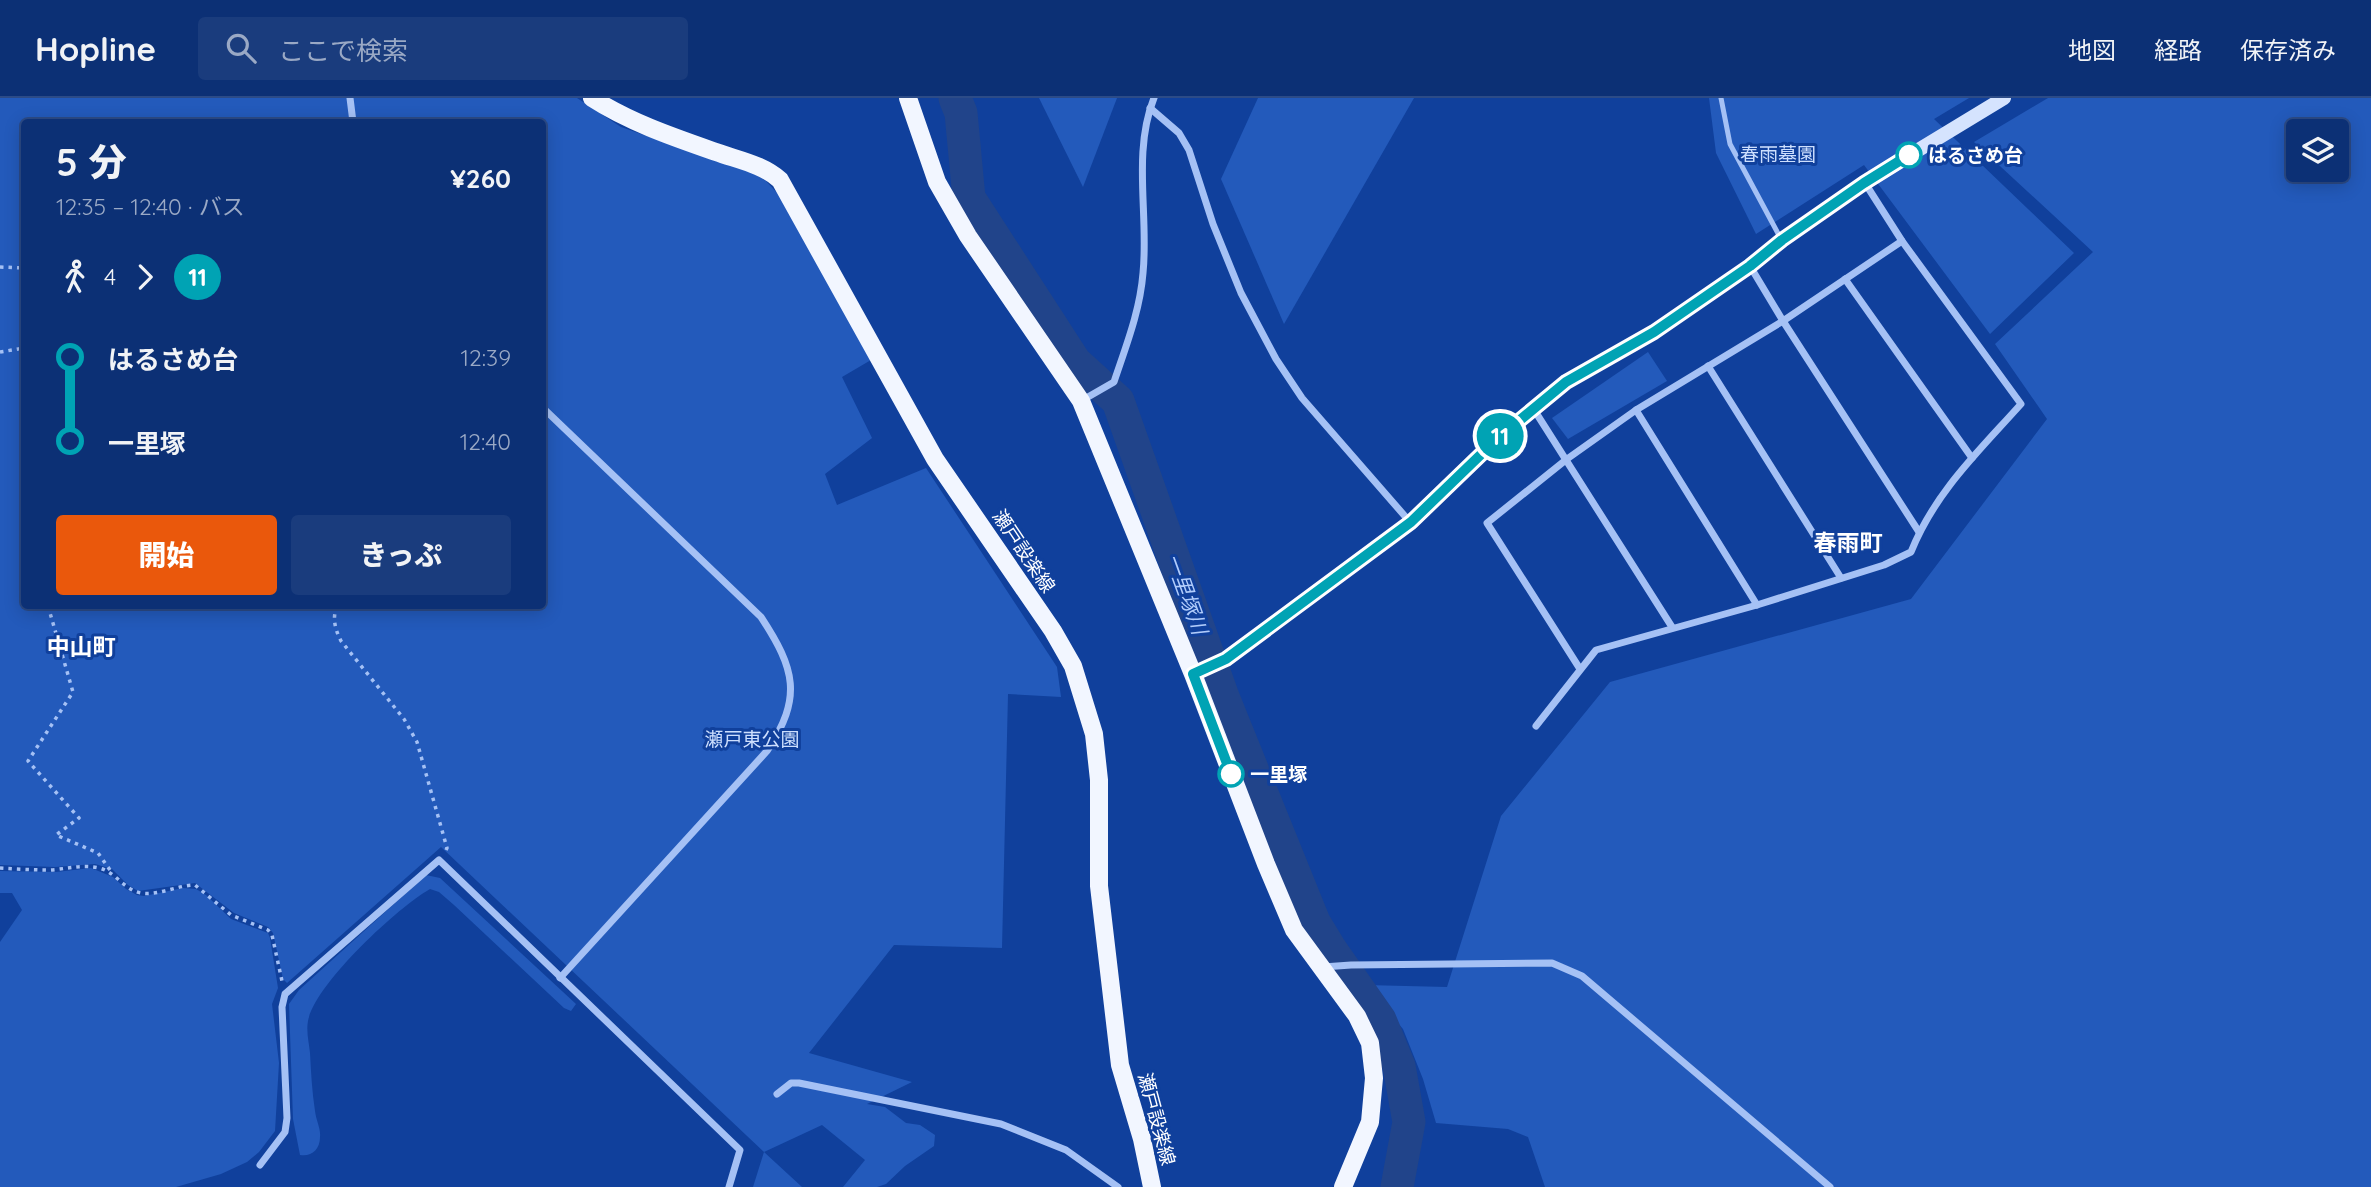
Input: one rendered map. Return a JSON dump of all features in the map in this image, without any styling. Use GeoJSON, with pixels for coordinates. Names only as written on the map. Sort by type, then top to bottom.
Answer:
{"type":"FeatureCollection","features":[{"type":"Feature","properties":{"kind":"main road","name":"瀬戸設楽線"},"geometry":{"type":"LineString","coordinates":[[592,98],[616,114],[768,170],[780,180],[935,459],[1053,631],[1073,666],[1094,734],[1099,780],[1099,886],[1120,1065],[1142,1139],[1152,1187]]}},
{"type":"Feature","properties":{"kind":"main road"},"geometry":{"type":"LineString","coordinates":[[908,98],[937,181],[968,236],[1085,399],[1294,930],[1357,1016],[1370,1042],[1374,1078],[1370,1122],[1343,1187]]}},
{"type":"Feature","properties":{"kind":"street"},"geometry":{"type":"LineString","coordinates":[[351,98],[353,119]]}},
{"type":"Feature","properties":{"kind":"street"},"geometry":{"type":"LineString","coordinates":[[1085,399],[1114,382],[1140,302],[1146,229],[1144,130],[1154,98]]}},
{"type":"Feature","properties":{"kind":"street"},"geometry":{"type":"LineString","coordinates":[[1193,674],[1226,659],[1411,522],[1533,408],[1566,382],[1654,332],[1864,183],[2004,98]]}},
{"type":"Feature","properties":{"kind":"street"},"geometry":{"type":"LineString","coordinates":[[1150,108],[1179,132],[1189,150],[1213,224],[1241,293],[1276,359],[1302,398],[1411,522]]}},
{"type":"Feature","properties":{"kind":"street"},"geometry":{"type":"LineString","coordinates":[[1536,726],[1596,649],[1757,605],[1884,565],[1911,552],[1919,532],[1941,495],[2021,404],[1902,241],[1864,183]]}},
{"type":"Feature","properties":{"kind":"street"},"geometry":{"type":"LineString","coordinates":[[1580,669],[1487,523],[1567,459],[1636,410],[1783,321],[1902,241]]}},
{"type":"Feature","properties":{"kind":"street"},"geometry":{"type":"LineString","coordinates":[[1750,266],[1919,532]]}},
{"type":"Feature","properties":{"kind":"street"},"geometry":{"type":"LineString","coordinates":[[1844,279],[1972,458]]}},
{"type":"Feature","properties":{"kind":"street"},"geometry":{"type":"LineString","coordinates":[[1708,366],[1841,578]]}},
{"type":"Feature","properties":{"kind":"street"},"geometry":{"type":"LineString","coordinates":[[1533,408],[1672,627]]}},
{"type":"Feature","properties":{"kind":"street"},"geometry":{"type":"LineString","coordinates":[[1636,410],[1757,605]]}},
{"type":"Feature","properties":{"kind":"street"},"geometry":{"type":"LineString","coordinates":[[546,411],[761,617],[780,646],[789,674],[790,702],[783,727],[767,751],[559,978]]}},
{"type":"Feature","properties":{"kind":"street"},"geometry":{"type":"LineString","coordinates":[[260,1165],[285,1132],[287,1118],[282,1007],[285,994],[439,860],[740,1150],[729,1187]]}},
{"type":"Feature","properties":{"kind":"street"},"geometry":{"type":"LineString","coordinates":[[1323,968],[1352,965],[1552,963],[1582,976],[1830,1187]]}},
{"type":"Feature","properties":{"kind":"street"},"geometry":{"type":"LineString","coordinates":[[777,1094],[791,1083],[799,1083],[1001,1124],[1077,1156],[1118,1187]]}},
{"type":"Feature","properties":{"kind":"lane"},"geometry":{"type":"LineString","coordinates":[[1721,98],[1730,144],[1782,240]]}},
{"type":"Feature","properties":{"kind":"path"},"geometry":{"type":"LineString","coordinates":[[0,267],[21,268]]}},
{"type":"Feature","properties":{"kind":"path"},"geometry":{"type":"LineString","coordinates":[[0,352],[21,348]]}},
{"type":"Feature","properties":{"kind":"path"},"geometry":{"type":"LineString","coordinates":[[48,609],[73,692],[28,761],[79,818],[56,835],[98,853],[112,873],[128,888],[138,893],[195,885],[231,915],[268,930],[272,935],[285,994]]}},
{"type":"Feature","properties":{"kind":"path"},"geometry":{"type":"LineString","coordinates":[[337,609],[335,628],[341,641],[404,719],[417,742],[447,848],[439,860]]}},
{"type":"Feature","properties":{"kind":"path"},"geometry":{"type":"LineString","coordinates":[[0,868],[51,870],[82,866],[100,868],[112,873]]}},
{"type":"Feature","properties":{"kind":"green space","name":"瀬戸東公園"},"geometry":{"type":"Polygon","coordinates":[[[0,98],[577,98],[621,127],[753,173],[766,181],[780,196],[871,360],[842,377],[872,438],[825,474],[837,505],[926,468],[1057,667],[1061,697],[1008,694],[1002,948],[894,945],[809,1053],[912,1082],[867,1104],[885,1107],[906,1123],[920,1125],[935,1135],[934,1146],[905,1166],[886,1184],[877,1187],[843,1187],[865,1160],[822,1125],[764,1152],[441,847],[287,983],[283,979],[273,933],[268,927],[234,913],[195,883],[138,891],[112,869],[95,864],[55,867],[0,865],[0,98]]]}},
{"type":"Feature","properties":{"kind":"green space"},"geometry":{"type":"Polygon","coordinates":[[[1039,98],[1117,98],[1083,187],[1039,98]]]}},
{"type":"Feature","properties":{"kind":"green space"},"geometry":{"type":"Polygon","coordinates":[[[1258,98],[1414,98],[1284,324],[1221,179],[1258,98]]]}},
{"type":"Feature","properties":{"kind":"green space","name":"春雨墓園"},"geometry":{"type":"Polygon","coordinates":[[[1709,98],[1969,98],[1934,119],[2074,253],[1990,334],[1864,165],[1756,234],[1716,153],[1709,98]]]}},
{"type":"Feature","properties":{"kind":"green space"},"geometry":{"type":"Polygon","coordinates":[[[2048,98],[2371,98],[2371,1187],[1545,1187],[1528,1137],[1508,1129],[1436,1123],[1423,1079],[1403,1029],[1365,985],[1447,987],[1501,816],[1610,682],[1911,599],[2047,419],[1995,344],[2093,252],[1974,142],[2048,98]]]}},
{"type":"Feature","properties":{"kind":"green space"},"geometry":{"type":"Polygon","coordinates":[[[1648,352],[1667,381],[1568,439],[1552,418],[1648,352]]]}},
{"type":"Feature","properties":{"kind":"green space"},"geometry":{"type":"Polygon","coordinates":[[[91,868],[113,877],[137,895],[183,888],[196,889],[231,919],[268,933],[278,988],[272,1004],[279,1063],[275,1131],[259,1152],[247,1162],[221,1174],[176,1187],[0,1187],[0,942],[22,910],[12,893],[0,893],[0,871],[56,872],[91,868]]]}},
{"type":"Feature","properties":{"kind":"green space"},"geometry":{"type":"Polygon","coordinates":[[[426,875],[440,878],[576,1004],[571,1011],[564,1008],[454,905],[439,892],[430,889],[398,912],[359,948],[325,987],[314,1005],[307,1033],[320,1142],[314,1152],[300,1155],[293,1119],[289,1004],[299,990],[426,875]]]}},
{"type":"Feature","properties":{"kind":"green space"},"geometry":{"type":"Polygon","coordinates":[[[764,1152],[802,1187],[753,1187],[764,1152]]]}},
{"type":"Feature","properties":{"kind":"waterway","name":"一里塚川"},"geometry":{"type":"LineString","coordinates":[[955,98],[961,113],[969,198],[1075,362],[1118,401],[1223,697],[1314,922],[1380,1020],[1399,1066],[1409,1122],[1397,1187]]}},
{"type":"Feature","properties":{"kind":"bus line","name":"11"},"geometry":{"type":"LineString","coordinates":[[1231,774],[1193,674],[1226,659],[1411,522],[1497,439],[1566,382],[1654,332],[1864,183],[1909,155]]}},
{"type":"Feature","properties":{"kind":"place","name":"はるさめ台"},"geometry":{"type":"Point","coordinates":[1909,155]}},
{"type":"Feature","properties":{"kind":"place","name":"一里塚"},"geometry":{"type":"Point","coordinates":[1231,774]}},
{"type":"Feature","properties":{"kind":"district","name":"春雨町"},"geometry":{"type":"Point","coordinates":[1848,543]}},
{"type":"Feature","properties":{"kind":"district","name":"中山町"},"geometry":{"type":"Point","coordinates":[81,647]}}]}
